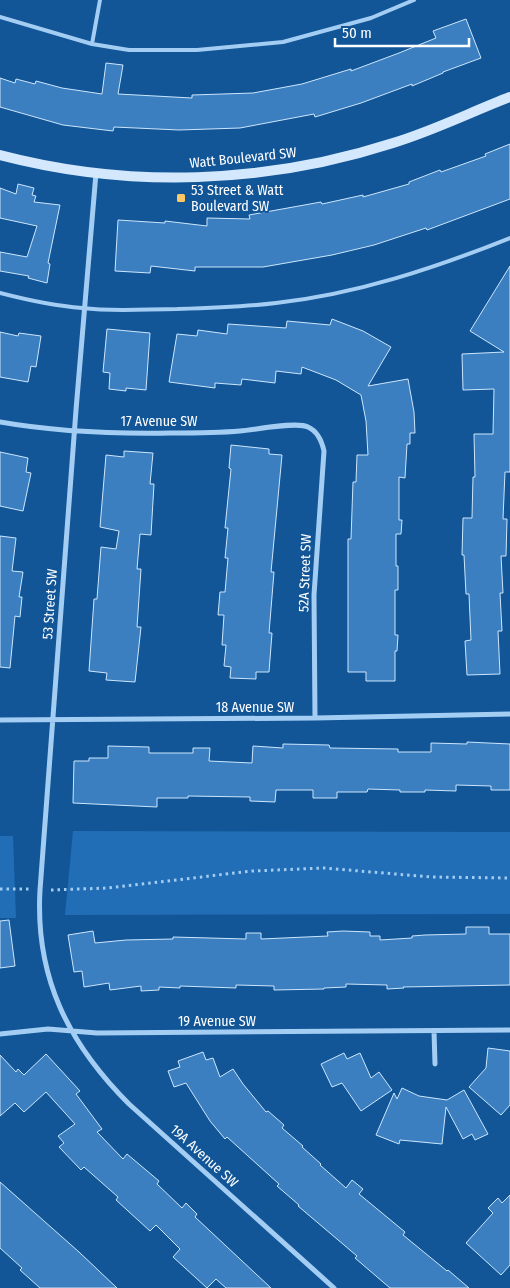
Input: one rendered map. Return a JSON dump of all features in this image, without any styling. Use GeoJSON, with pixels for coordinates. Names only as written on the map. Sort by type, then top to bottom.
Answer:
{"type":"FeatureCollection","features":[{"type":"Feature","properties":{"kind":"street","name":"Watt Boulevard SW"},"geometry":{"type":"LineString","coordinates":[[0,155],[22,161],[96,173],[188,178],[273,172],[356,154],[394,143],[424,133],[510,97]]}},
{"type":"Feature","properties":{"kind":"street","name":"53 Street SW"},"geometry":{"type":"LineString","coordinates":[[71,1030],[52,988],[42,947],[39,928],[40,890],[74,432],[96,173]]}},
{"type":"Feature","properties":{"kind":"street","name":"17 Avenue SW"},"geometry":{"type":"LineString","coordinates":[[0,422],[74,432],[234,432],[294,425],[309,427],[316,433]]}},
{"type":"Feature","properties":{"kind":"street","name":"52A Street SW"},"geometry":{"type":"LineString","coordinates":[[315,718],[314,586],[324,451],[316,433]]}},
{"type":"Feature","properties":{"kind":"street","name":"18 Avenue SW"},"geometry":{"type":"LineString","coordinates":[[0,720],[315,718],[510,714]]}},
{"type":"Feature","properties":{"kind":"street","name":"19 Avenue SW"},"geometry":{"type":"LineString","coordinates":[[0,1034],[48,1029],[97,1033],[510,1030]]}},
{"type":"Feature","properties":{"kind":"street","name":"19A Avenue SW"},"geometry":{"type":"LineString","coordinates":[[71,1030],[100,1073],[129,1104],[334,1288]]}},
{"type":"Feature","properties":{"kind":"street"},"geometry":{"type":"LineString","coordinates":[[434,1031],[435,1064]]}},
{"type":"Feature","properties":{"kind":"lane"},"geometry":{"type":"LineString","coordinates":[[92,44],[100,0]]}},
{"type":"Feature","properties":{"kind":"lane"},"geometry":{"type":"LineString","coordinates":[[0,17],[92,44],[128,50],[197,50],[283,42],[371,18],[414,0]]}},
{"type":"Feature","properties":{"kind":"lane"},"geometry":{"type":"LineString","coordinates":[[0,294],[24,300],[84,309],[136,310],[232,307],[278,303],[342,292],[398,277],[462,257],[510,238]]}},
{"type":"Feature","properties":{"kind":"path"},"geometry":{"type":"LineString","coordinates":[[56,890],[108,888],[252,871],[324,868],[431,878],[510,878]]}},
{"type":"Feature","properties":{"kind":"path"},"geometry":{"type":"LineString","coordinates":[[0,889],[26,889]]}},
{"type":"Feature","properties":{"kind":"shaded area"},"geometry":{"type":"Polygon","coordinates":[[[73,831],[510,832],[510,914],[65,915],[73,831]]]}},
{"type":"Feature","properties":{"kind":"shaded area"},"geometry":{"type":"Polygon","coordinates":[[[0,836],[13,836],[16,918],[0,918],[0,836]]]}},
{"type":"Feature","properties":{"kind":"building"},"geometry":{"type":"Polygon","coordinates":[[[466,19],[481,58],[412,86],[412,84],[361,103],[315,117],[314,114],[240,128],[179,130],[114,127],[113,131],[63,125],[0,107],[0,78],[15,83],[16,79],[35,84],[36,81],[62,88],[102,94],[106,63],[123,65],[118,94],[192,98],[192,95],[253,93],[302,84],[351,69],[351,71],[399,53],[436,38],[433,31],[466,19]]]}},
{"type":"Feature","properties":{"kind":"building"},"geometry":{"type":"Polygon","coordinates":[[[510,144],[510,199],[427,230],[426,228],[374,245],[332,255],[263,267],[195,267],[195,271],[151,266],[150,273],[115,271],[118,220],[165,223],[165,221],[207,226],[207,218],[250,219],[249,215],[321,202],[322,204],[363,195],[363,197],[409,184],[409,182],[440,170],[441,172],[486,156],[485,154],[510,144]]]}},
{"type":"Feature","properties":{"kind":"building"},"geometry":{"type":"Polygon","coordinates":[[[18,184],[34,188],[32,195],[36,196],[34,202],[60,205],[48,263],[50,264],[47,283],[28,278],[29,276],[0,271],[0,252],[27,257],[37,226],[0,218],[0,188],[16,194],[18,184]]]}},
{"type":"Feature","properties":{"kind":"building"},"geometry":{"type":"Polygon","coordinates":[[[510,266],[510,472],[505,472],[503,519],[507,519],[506,556],[501,556],[503,593],[500,593],[502,631],[498,631],[500,674],[467,675],[465,641],[471,640],[469,594],[466,594],[464,555],[462,555],[463,518],[472,518],[473,477],[475,477],[474,434],[493,434],[494,389],[463,390],[462,354],[504,352],[470,331],[510,266]]]}},
{"type":"Feature","properties":{"kind":"building"},"geometry":{"type":"Polygon","coordinates":[[[332,319],[363,331],[391,347],[368,386],[408,379],[414,412],[415,433],[410,433],[410,444],[407,444],[405,478],[399,477],[399,520],[402,520],[401,534],[396,534],[398,590],[395,590],[395,635],[398,635],[397,651],[395,651],[395,681],[366,681],[366,672],[348,672],[348,539],[351,539],[353,482],[356,482],[357,455],[368,455],[366,421],[361,395],[336,380],[302,367],[301,374],[276,371],[275,383],[242,379],[241,385],[215,383],[215,388],[169,382],[177,334],[197,336],[198,330],[227,334],[228,324],[286,328],[287,321],[330,325],[332,319]]]}},
{"type":"Feature","properties":{"kind":"building"},"geometry":{"type":"Polygon","coordinates":[[[107,329],[150,333],[146,390],[126,388],[126,391],[109,389],[110,373],[103,372],[107,329]]]}},
{"type":"Feature","properties":{"kind":"building"},"geometry":{"type":"Polygon","coordinates":[[[0,332],[18,336],[19,333],[41,336],[36,367],[31,366],[28,382],[0,377],[0,332]]]}},
{"type":"Feature","properties":{"kind":"building"},"geometry":{"type":"Polygon","coordinates":[[[231,445],[269,449],[269,454],[282,455],[271,572],[274,572],[269,633],[272,633],[269,672],[256,672],[256,679],[230,678],[231,667],[224,666],[226,645],[222,645],[224,615],[218,615],[220,592],[225,592],[228,558],[225,558],[228,528],[225,528],[231,469],[229,468],[231,445]]]}},
{"type":"Feature","properties":{"kind":"building"},"geometry":{"type":"Polygon","coordinates":[[[124,451],[153,453],[150,484],[154,484],[151,535],[140,534],[137,569],[141,569],[137,627],[141,627],[135,682],[106,680],[107,673],[89,671],[94,599],[97,599],[101,547],[116,549],[119,531],[100,527],[106,455],[124,457],[124,451]]]}},
{"type":"Feature","properties":{"kind":"building"},"geometry":{"type":"Polygon","coordinates":[[[0,452],[28,458],[26,472],[31,473],[23,511],[0,506],[0,452]]]}},
{"type":"Feature","properties":{"kind":"building"},"geometry":{"type":"Polygon","coordinates":[[[0,536],[16,538],[12,571],[23,572],[19,597],[22,597],[20,617],[15,616],[10,668],[0,667],[0,536]]]}},
{"type":"Feature","properties":{"kind":"building"},"geometry":{"type":"Polygon","coordinates":[[[467,742],[510,744],[510,790],[491,790],[491,786],[456,785],[456,791],[425,790],[425,792],[400,792],[400,790],[368,789],[367,792],[337,792],[337,798],[313,798],[313,790],[276,790],[275,802],[250,801],[250,797],[188,796],[188,798],[157,798],[157,807],[73,803],[74,761],[89,761],[89,758],[108,758],[108,746],[149,747],[149,753],[193,753],[193,748],[210,748],[209,761],[252,763],[253,746],[283,748],[283,744],[329,745],[330,748],[398,749],[398,752],[431,752],[431,743],[467,744],[467,742]]]}},
{"type":"Feature","properties":{"kind":"building"},"geometry":{"type":"Polygon","coordinates":[[[9,920],[15,966],[0,968],[0,921],[9,920]]]}},
{"type":"Feature","properties":{"kind":"building"},"geometry":{"type":"Polygon","coordinates":[[[466,927],[489,927],[489,934],[510,934],[510,985],[387,989],[387,985],[346,984],[346,987],[324,989],[274,990],[274,986],[236,985],[236,988],[180,986],[180,988],[159,987],[159,990],[141,991],[141,986],[110,990],[109,983],[84,987],[82,971],[74,972],[68,935],[93,931],[95,943],[173,939],[173,937],[246,939],[246,933],[261,933],[261,939],[328,936],[327,932],[343,931],[370,932],[370,936],[380,936],[380,940],[412,938],[412,936],[425,935],[466,934],[466,927]]]}},
{"type":"Feature","properties":{"kind":"building"},"geometry":{"type":"Polygon","coordinates":[[[488,1048],[510,1051],[510,1105],[501,1115],[469,1087],[486,1068],[488,1048]]]}},
{"type":"Feature","properties":{"kind":"building"},"geometry":{"type":"Polygon","coordinates":[[[203,1052],[206,1060],[213,1058],[220,1077],[233,1069],[266,1112],[268,1111],[284,1125],[282,1128],[303,1146],[320,1165],[346,1188],[352,1180],[363,1189],[359,1194],[405,1232],[403,1235],[469,1288],[390,1288],[355,1258],[357,1256],[277,1186],[279,1184],[227,1137],[225,1139],[210,1121],[186,1083],[174,1087],[168,1071],[180,1067],[178,1061],[203,1052]]]}},
{"type":"Feature","properties":{"kind":"building"},"geometry":{"type":"Polygon","coordinates":[[[344,1053],[347,1059],[360,1053],[371,1078],[379,1072],[392,1090],[361,1111],[342,1083],[332,1087],[321,1064],[344,1053]]]}},
{"type":"Feature","properties":{"kind":"building"},"geometry":{"type":"Polygon","coordinates":[[[46,1054],[80,1091],[76,1094],[102,1129],[97,1132],[123,1159],[127,1154],[159,1181],[157,1184],[182,1208],[186,1203],[197,1214],[195,1217],[271,1288],[226,1288],[216,1279],[207,1288],[173,1257],[180,1249],[156,1225],[150,1231],[116,1200],[118,1197],[84,1167],[81,1170],[59,1147],[64,1143],[58,1136],[75,1124],[46,1092],[24,1112],[15,1103],[0,1116],[0,1055],[16,1072],[18,1069],[24,1075],[46,1054]]]}},
{"type":"Feature","properties":{"kind":"building"},"geometry":{"type":"Polygon","coordinates":[[[402,1088],[419,1096],[447,1100],[464,1090],[488,1134],[475,1140],[472,1134],[463,1139],[446,1107],[442,1144],[400,1140],[399,1144],[376,1135],[394,1093],[397,1099],[402,1088]]]}},
{"type":"Feature","properties":{"kind":"building"},"geometry":{"type":"Polygon","coordinates":[[[0,1182],[117,1288],[40,1288],[20,1270],[22,1268],[0,1248],[0,1182]]]}},
{"type":"Feature","properties":{"kind":"building"},"geometry":{"type":"Polygon","coordinates":[[[510,1195],[510,1265],[501,1275],[466,1243],[493,1213],[488,1208],[498,1198],[502,1203],[510,1195]]]}},
{"type":"Feature","properties":{"kind":"place","name":"53 Street & Watt Boulevard SW"},"geometry":{"type":"Point","coordinates":[181,198]}}]}
